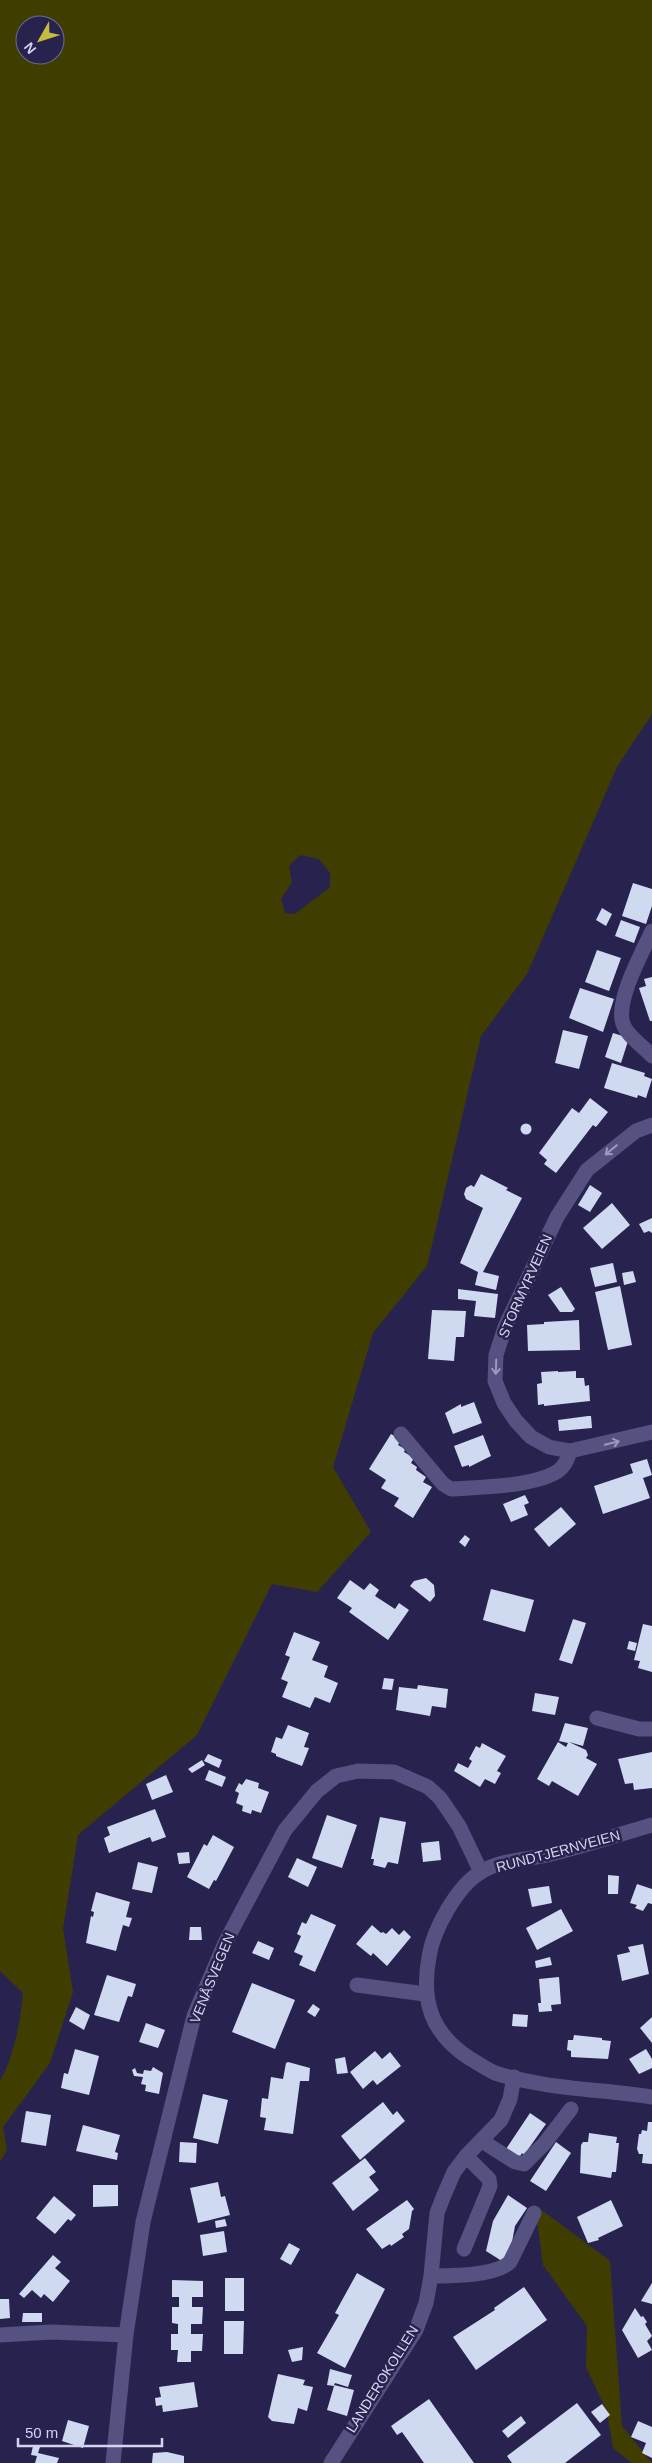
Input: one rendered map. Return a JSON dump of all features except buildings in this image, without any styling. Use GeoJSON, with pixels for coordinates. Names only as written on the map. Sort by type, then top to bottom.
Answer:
{"type":"FeatureCollection","features":[{"type":"Feature","properties":{"kind":"street"},"geometry":{"type":"LineString","coordinates":[[652,931],[631,977],[625,996],[622,1020],[627,1031],[652,1056]]}},
{"type":"Feature","properties":{"kind":"street","name":"STORMYRVEIEN"},"geometry":{"type":"LineString","coordinates":[[570,1451],[549,1447],[532,1437],[516,1421],[504,1403],[495,1381],[496,1355],[505,1327],[528,1275],[557,1217],[587,1170],[636,1131],[652,1125]]}},
{"type":"Feature","properties":{"kind":"street"},"geometry":{"type":"LineString","coordinates":[[401,1434],[443,1484],[450,1489],[524,1482],[549,1476],[566,1463],[570,1451],[652,1432]]}},
{"type":"Feature","properties":{"kind":"street"},"geometry":{"type":"LineString","coordinates":[[597,1718],[639,1729],[652,1729]]}},
{"type":"Feature","properties":{"kind":"street","name":"VENÅSVEGEN"},"geometry":{"type":"LineString","coordinates":[[113,2463],[126,2335],[143,2222],[194,2016],[242,1908],[285,1830],[317,1791],[336,1776],[347,1772],[372,1770],[403,1775],[428,1787],[440,1798],[460,1826],[481,1872]]}},
{"type":"Feature","properties":{"kind":"street","name":"RUNDTJERNVEIEN"},"geometry":{"type":"LineString","coordinates":[[652,1826],[547,1855],[508,1862],[481,1872],[470,1881],[451,1905],[439,1926],[430,1952],[425,1994],[436,2024],[457,2050],[485,2068],[514,2077],[570,2087],[652,2097]]}},
{"type":"Feature","properties":{"kind":"street"},"geometry":{"type":"LineString","coordinates":[[357,1986],[425,1994]]}},
{"type":"Feature","properties":{"kind":"street","name":"LANDEROKOLLEN"},"geometry":{"type":"LineString","coordinates":[[331,2463],[416,2330],[426,2303],[431,2276],[437,2213],[454,2172],[466,2156],[501,2120],[510,2099],[514,2077]]}},
{"type":"Feature","properties":{"kind":"street"},"geometry":{"type":"LineString","coordinates":[[482,2141],[515,2162],[524,2164],[544,2144],[571,2109]]}},
{"type":"Feature","properties":{"kind":"street"},"geometry":{"type":"LineString","coordinates":[[464,2249],[490,2186],[489,2179],[466,2156]]}},
{"type":"Feature","properties":{"kind":"street"},"geometry":{"type":"LineString","coordinates":[[431,2276],[486,2272],[506,2266],[510,2262],[534,2213]]}},
{"type":"Feature","properties":{"kind":"street"},"geometry":{"type":"LineString","coordinates":[[0,2335],[51,2332],[126,2335]]}},
{"type":"Feature","properties":{"kind":"shaded area"},"geometry":{"type":"Polygon","coordinates":[[[0,0],[652,0],[652,714],[617,767],[527,974],[481,1036],[427,1266],[373,1333],[333,1467],[371,1532],[317,1592],[272,1584],[197,1735],[78,1835],[63,1929],[73,1992],[50,2063],[3,2127],[7,2150],[0,2162],[0,2081],[10,2060],[16,2038],[23,1993],[0,1971],[0,0]],[[300,855],[289,866],[292,882],[281,899],[285,913],[295,914],[330,887],[330,873],[319,859],[300,855]]]}},
{"type":"Feature","properties":{"kind":"shaded area"},"geometry":{"type":"Polygon","coordinates":[[[535,2205],[610,2261],[622,2426],[652,2463],[632,2463],[613,2448],[607,2412],[586,2367],[587,2326],[543,2265],[535,2205]]]}}]}
